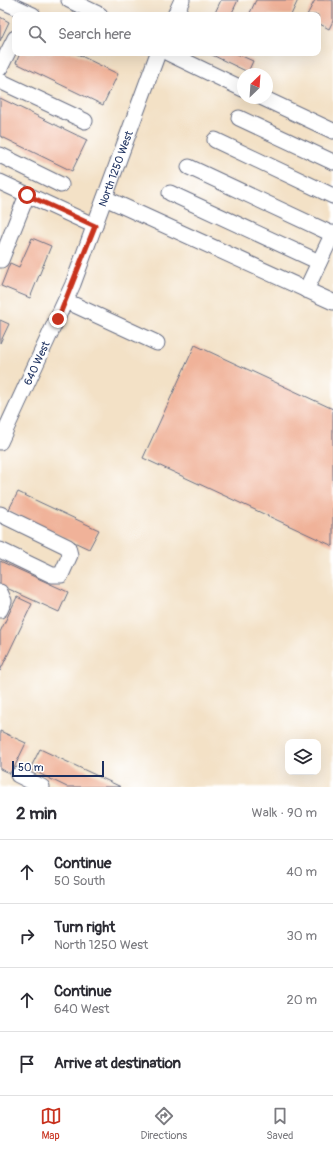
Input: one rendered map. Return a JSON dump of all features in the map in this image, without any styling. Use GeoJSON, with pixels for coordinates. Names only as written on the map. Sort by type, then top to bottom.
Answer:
{"type":"FeatureCollection","features":[{"type":"Feature","properties":{"kind":"street"},"geometry":{"type":"LineString","coordinates":[[0,0],[30,11]]}},
{"type":"Feature","properties":{"kind":"street"},"geometry":{"type":"LineString","coordinates":[[69,0],[94,12]]}},
{"type":"Feature","properties":{"kind":"street"},"geometry":{"type":"LineString","coordinates":[[176,12],[182,0]]}},
{"type":"Feature","properties":{"kind":"street"},"geometry":{"type":"LineString","coordinates":[[0,68],[12,44]]}},
{"type":"Feature","properties":{"kind":"street","name":"North 1250 West"},"geometry":{"type":"LineString","coordinates":[[73,284],[157,56]]}},
{"type":"Feature","properties":{"kind":"street"},"geometry":{"type":"LineString","coordinates":[[174,56],[237,86]]}},
{"type":"Feature","properties":{"kind":"street"},"geometry":{"type":"LineString","coordinates":[[0,81],[86,121]]}},
{"type":"Feature","properties":{"kind":"street"},"geometry":{"type":"LineString","coordinates":[[273,103],[333,131]]}},
{"type":"Feature","properties":{"kind":"street"},"geometry":{"type":"LineString","coordinates":[[239,118],[333,162]]}},
{"type":"Feature","properties":{"kind":"street"},"geometry":{"type":"LineString","coordinates":[[215,140],[333,196]]}},
{"type":"Feature","properties":{"kind":"street"},"geometry":{"type":"LineString","coordinates":[[0,156],[61,185]]}},
{"type":"Feature","properties":{"kind":"street"},"geometry":{"type":"LineString","coordinates":[[189,167],[333,233],[306,290]]}},
{"type":"Feature","properties":{"kind":"street"},"geometry":{"type":"LineString","coordinates":[[0,182],[95,226]]}},
{"type":"Feature","properties":{"kind":"street"},"geometry":{"type":"LineString","coordinates":[[170,193],[319,262]]}},
{"type":"Feature","properties":{"kind":"street"},"geometry":{"type":"LineString","coordinates":[[1,260],[27,195]]}},
{"type":"Feature","properties":{"kind":"street"},"geometry":{"type":"LineString","coordinates":[[105,198],[333,302]]}},
{"type":"Feature","properties":{"kind":"street","name":"640 West"},"geometry":{"type":"LineString","coordinates":[[0,442],[6,412],[66,301],[73,284]]}},
{"type":"Feature","properties":{"kind":"street"},"geometry":{"type":"LineString","coordinates":[[66,301],[157,343]]}},
{"type":"Feature","properties":{"kind":"street"},"geometry":{"type":"LineString","coordinates":[[0,514],[68,547],[70,555],[61,575],[52,574],[0,550]]}},
{"type":"Feature","properties":{"kind":"street"},"geometry":{"type":"LineString","coordinates":[[0,592],[4,602],[0,610]]}},
{"type":"Feature","properties":{"kind":"street"},"geometry":{"type":"LineString","coordinates":[[18,775],[42,787]]}},
{"type":"Feature","properties":{"kind":"building"},"geometry":{"type":"Polygon","coordinates":[[[221,0],[238,0],[232,12],[215,12],[221,0]]]}},
{"type":"Feature","properties":{"kind":"building"},"geometry":{"type":"Polygon","coordinates":[[[256,0],[298,0],[292,12],[250,12],[256,0]]]}},
{"type":"Feature","properties":{"kind":"building"},"geometry":{"type":"Polygon","coordinates":[[[315,0],[333,0],[333,21],[329,29],[321,25],[321,12],[309,12],[315,0]]]}},
{"type":"Feature","properties":{"kind":"building"},"geometry":{"type":"Polygon","coordinates":[[[0,17],[9,22],[0,41],[0,17]]]}},
{"type":"Feature","properties":{"kind":"building"},"geometry":{"type":"Polygon","coordinates":[[[19,56],[81,56],[118,74],[103,105],[16,63],[19,56]]]}},
{"type":"Feature","properties":{"kind":"building"},"geometry":{"type":"Polygon","coordinates":[[[214,56],[242,56],[253,61],[250,68],[240,68],[214,56]]]}},
{"type":"Feature","properties":{"kind":"building"},"geometry":{"type":"Polygon","coordinates":[[[0,98],[87,140],[72,171],[0,136],[0,98]]]}},
{"type":"Feature","properties":{"kind":"building"},"geometry":{"type":"Polygon","coordinates":[[[32,238],[51,246],[30,298],[1,286],[10,263],[19,267],[32,238]]]}},
{"type":"Feature","properties":{"kind":"building"},"geometry":{"type":"Polygon","coordinates":[[[0,320],[9,324],[0,343],[0,320]]]}},
{"type":"Feature","properties":{"kind":"building"},"geometry":{"type":"Polygon","coordinates":[[[195,345],[333,409],[333,546],[143,458],[195,345]]]}},
{"type":"Feature","properties":{"kind":"building"},"geometry":{"type":"Polygon","coordinates":[[[18,492],[99,530],[89,549],[8,511],[18,492]]]}},
{"type":"Feature","properties":{"kind":"building"},"geometry":{"type":"Polygon","coordinates":[[[0,561],[68,592],[59,612],[0,585],[0,561]]]}},
{"type":"Feature","properties":{"kind":"building"},"geometry":{"type":"Polygon","coordinates":[[[17,597],[32,604],[0,671],[0,632],[17,597]]]}},
{"type":"Feature","properties":{"kind":"building"},"geometry":{"type":"Polygon","coordinates":[[[0,731],[26,743],[11,774],[0,769],[0,731]]]}},
{"type":"Feature","properties":{"kind":"building"},"geometry":{"type":"Polygon","coordinates":[[[40,749],[121,787],[67,787],[30,769],[40,749]]]}},
{"type":"Feature","properties":{"kind":"route"},"geometry":{"type":"LineString","coordinates":[[27,195],[95,226],[58,319]]}}]}
